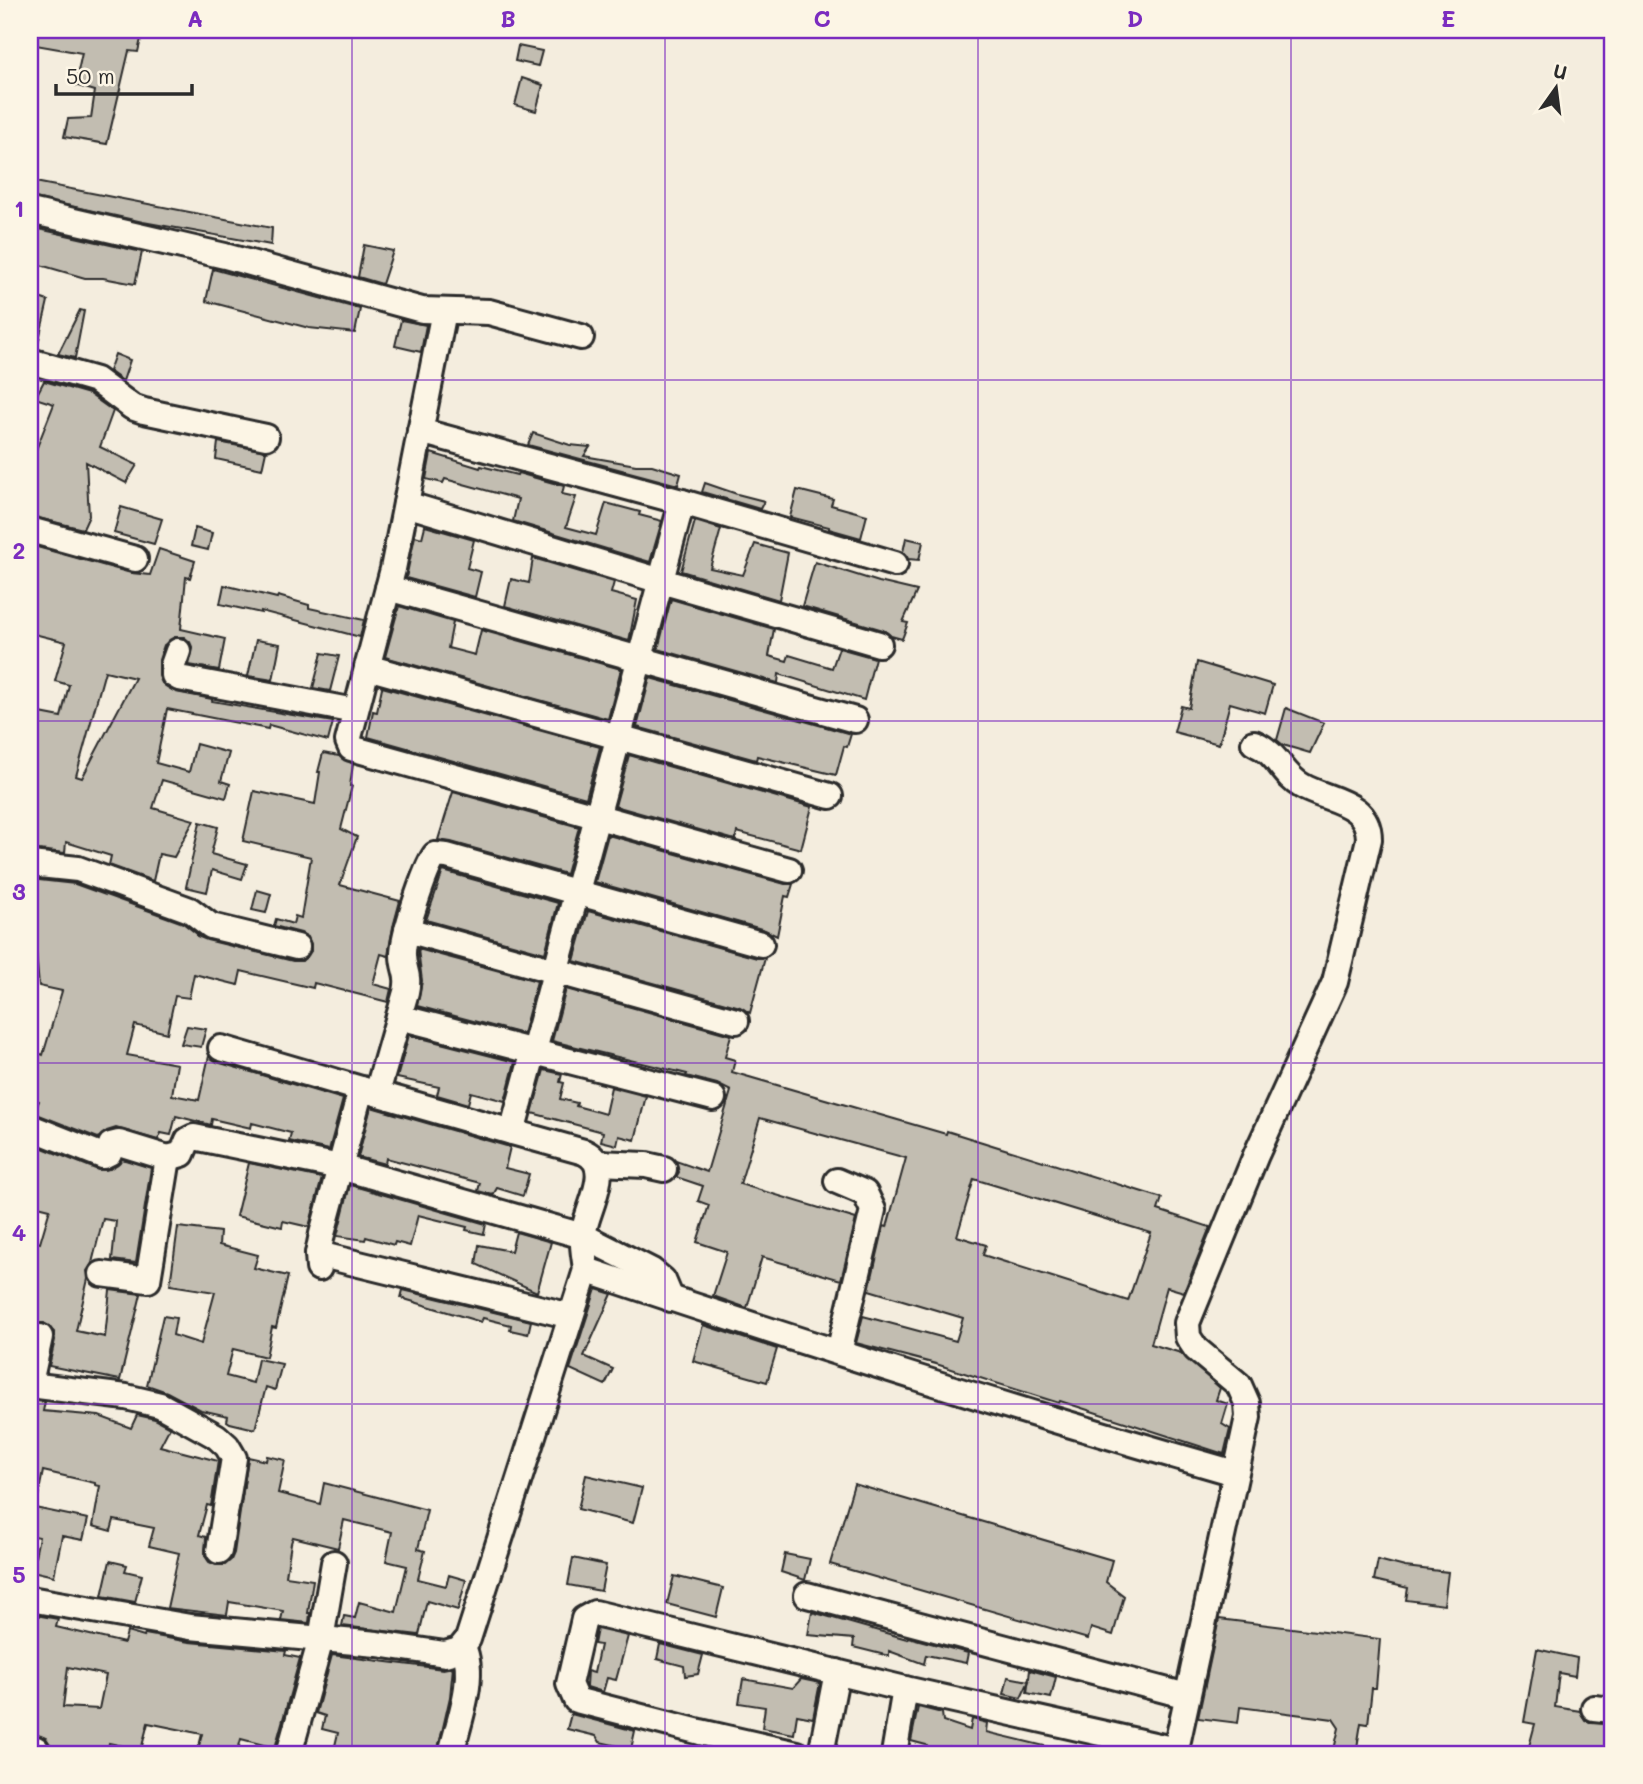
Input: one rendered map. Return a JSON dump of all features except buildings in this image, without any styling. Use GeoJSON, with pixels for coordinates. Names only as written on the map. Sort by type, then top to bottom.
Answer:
{"type":"FeatureCollection","features":[{"type":"Feature","properties":{"kind":"street"},"geometry":{"type":"LineString","coordinates":[[30,211],[225,256],[422,310],[489,312],[581,337]]}},
{"type":"Feature","properties":{"kind":"street"},"geometry":{"type":"LineString","coordinates":[[444,311],[388,588],[348,741],[351,748],[789,870]]}},
{"type":"Feature","properties":{"kind":"street"},"geometry":{"type":"LineString","coordinates":[[30,361],[96,380],[132,407],[144,411],[266,437]]}},
{"type":"Feature","properties":{"kind":"street"},"geometry":{"type":"LineString","coordinates":[[420,431],[682,502],[895,564]]}},
{"type":"Feature","properties":{"kind":"street"},"geometry":{"type":"LineString","coordinates":[[512,1132],[682,502]]}},
{"type":"Feature","properties":{"kind":"street"},"geometry":{"type":"LineString","coordinates":[[406,504],[879,644]]}},
{"type":"Feature","properties":{"kind":"street"},"geometry":{"type":"LineString","coordinates":[[30,530],[135,559]]}},
{"type":"Feature","properties":{"kind":"street"},"geometry":{"type":"LineString","coordinates":[[388,588],[855,720]]}},
{"type":"Feature","properties":{"kind":"street"},"geometry":{"type":"LineString","coordinates":[[178,651],[173,670],[174,675],[179,678],[355,711]]}},
{"type":"Feature","properties":{"kind":"street"},"geometry":{"type":"LineString","coordinates":[[367,667],[830,796]]}},
{"type":"Feature","properties":{"kind":"street"},"geometry":{"type":"LineString","coordinates":[[797,1754],[576,1700],[569,1684],[584,1619],[595,1614],[1146,1749],[1176,1752],[1248,1417],[1247,1403],[1239,1385],[1196,1349],[1188,1337],[1187,1323],[1256,1155],[1335,982],[1369,839],[1364,818],[1354,807],[1301,786],[1282,768],[1268,749],[1254,743]]}},
{"type":"Feature","properties":{"kind":"street"},"geometry":{"type":"LineString","coordinates":[[571,1316],[319,1261],[340,1167],[399,1017],[408,984],[402,953],[407,930],[435,855],[447,856],[761,944]]}},
{"type":"Feature","properties":{"kind":"street"},"geometry":{"type":"LineString","coordinates":[[30,864],[78,869],[190,910],[211,926],[297,947]]}},
{"type":"Feature","properties":{"kind":"street"},"geometry":{"type":"LineString","coordinates":[[407,930],[736,1021]]}},
{"type":"Feature","properties":{"kind":"street"},"geometry":{"type":"LineString","coordinates":[[399,1017],[713,1098]]}},
{"type":"Feature","properties":{"kind":"street"},"geometry":{"type":"LineString","coordinates":[[30,1599],[190,1627],[445,1654],[463,1647],[477,1614],[586,1270],[583,1236],[599,1177],[598,1163],[593,1156],[584,1152],[221,1048]]}},
{"type":"Feature","properties":{"kind":"street"},"geometry":{"type":"LineString","coordinates":[[30,1127],[103,1156],[109,1153],[114,1143],[168,1158],[182,1154],[188,1140],[194,1136],[340,1167],[583,1236],[652,1271],[663,1280],[671,1299]]}},
{"type":"Feature","properties":{"kind":"street"},"geometry":{"type":"LineString","coordinates":[[102,1274],[148,1280],[168,1158]]}},
{"type":"Feature","properties":{"kind":"street"},"geometry":{"type":"LineString","coordinates":[[598,1163],[635,1164],[664,1169]]}},
{"type":"Feature","properties":{"kind":"street"},"geometry":{"type":"LineString","coordinates":[[837,1181],[865,1193],[873,1210],[839,1352]]}},
{"type":"Feature","properties":{"kind":"street"},"geometry":{"type":"LineString","coordinates":[[586,1270],[1070,1426],[1235,1473]]}},
{"type":"Feature","properties":{"kind":"street"},"geometry":{"type":"LineString","coordinates":[[40,1337],[30,1384],[126,1397],[160,1405],[216,1436],[227,1446],[234,1458],[219,1551]]}},
{"type":"Feature","properties":{"kind":"street"},"geometry":{"type":"LineString","coordinates":[[295,1753],[321,1639],[334,1563]]}},
{"type":"Feature","properties":{"kind":"street"},"geometry":{"type":"LineString","coordinates":[[807,1595],[1188,1696]]}},
{"type":"Feature","properties":{"kind":"street"},"geometry":{"type":"LineString","coordinates":[[452,1754],[469,1675],[468,1658],[463,1647]]}},
{"type":"Feature","properties":{"kind":"street"},"geometry":{"type":"LineString","coordinates":[[821,1754],[837,1672]]}},
{"type":"Feature","properties":{"kind":"street"},"geometry":{"type":"LineString","coordinates":[[894,1754],[905,1689]]}}]}
